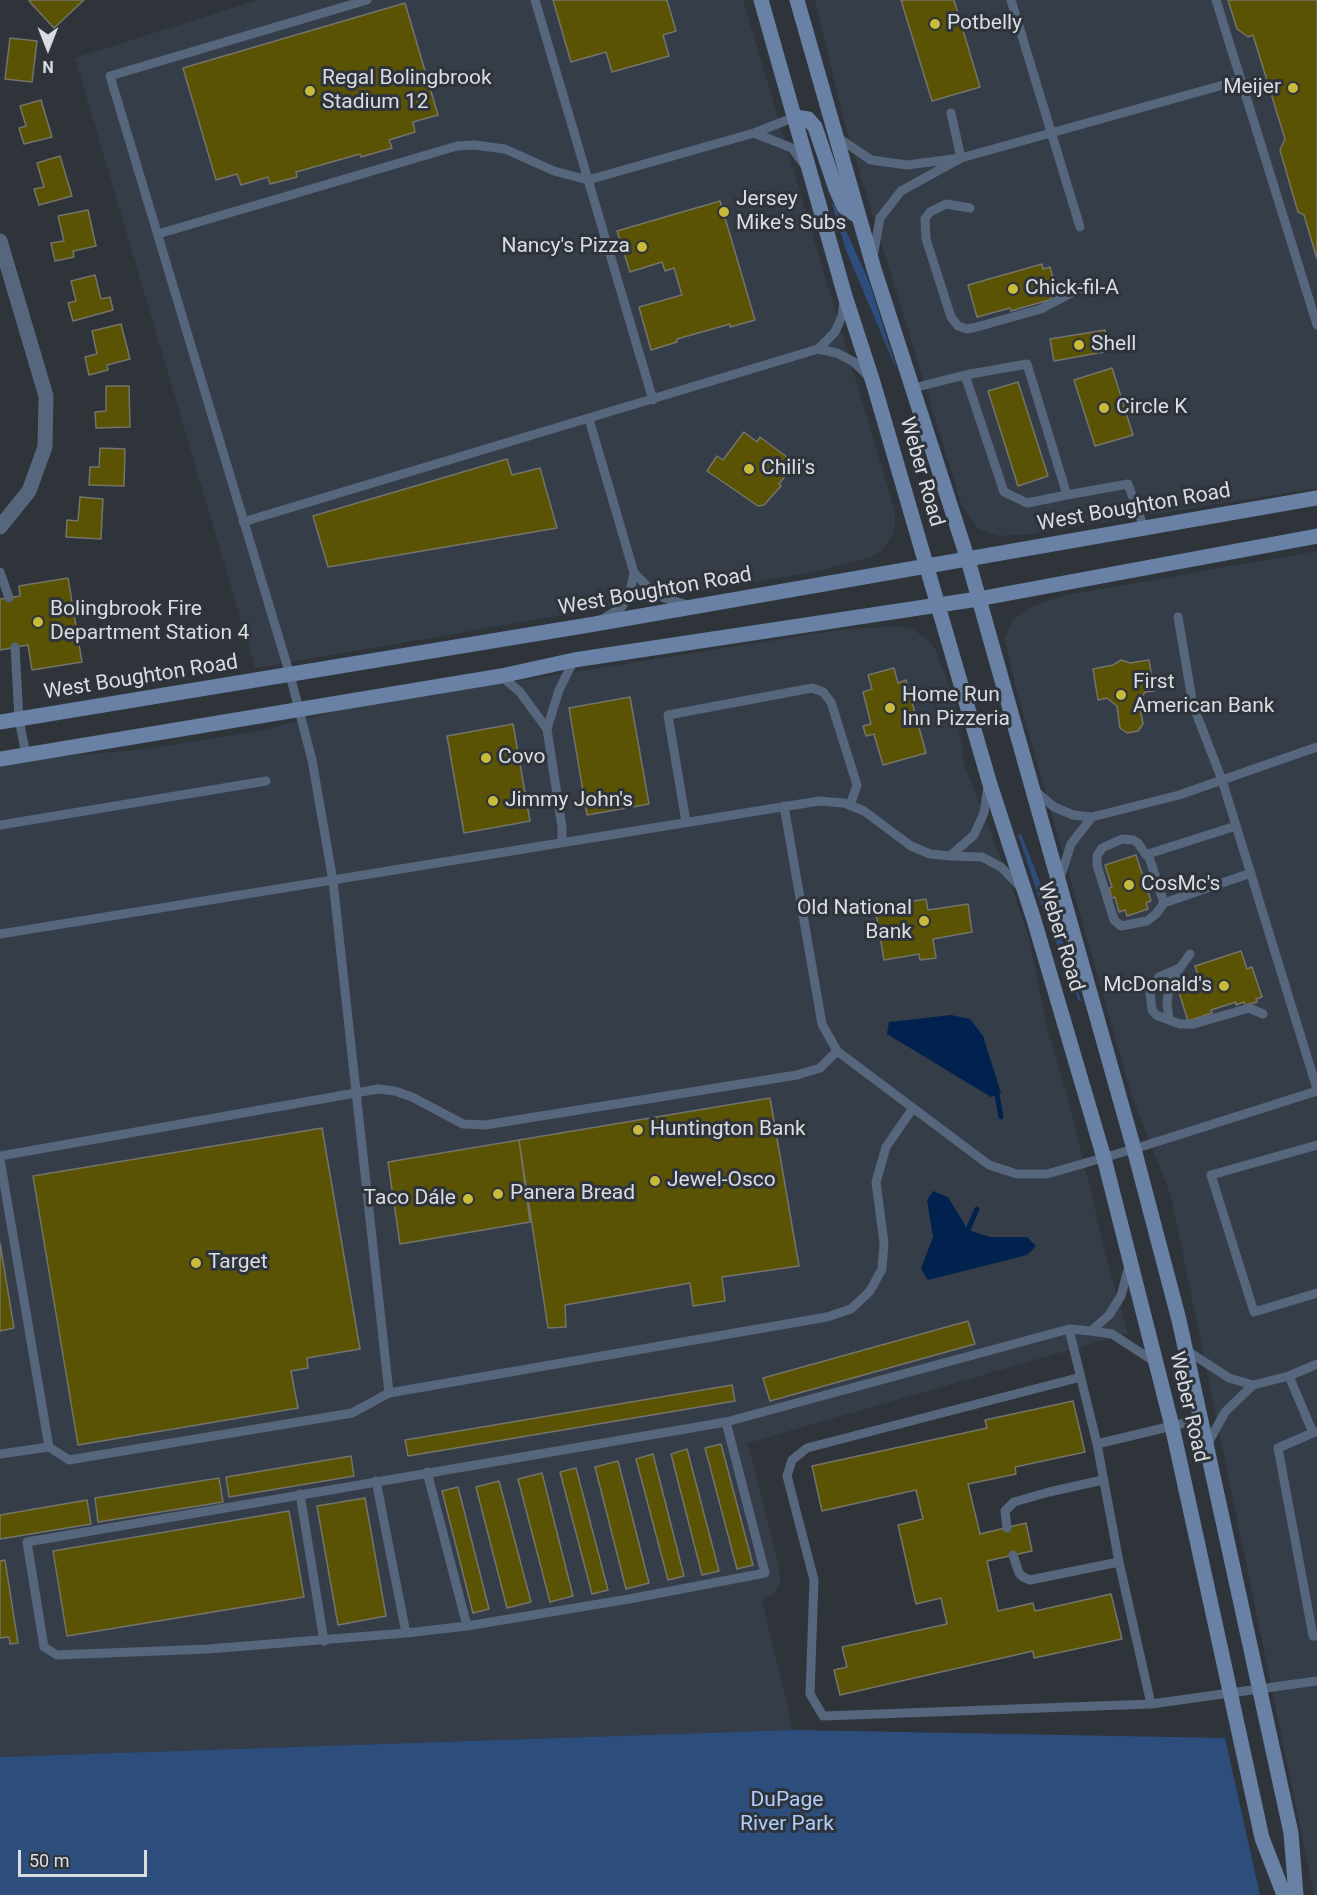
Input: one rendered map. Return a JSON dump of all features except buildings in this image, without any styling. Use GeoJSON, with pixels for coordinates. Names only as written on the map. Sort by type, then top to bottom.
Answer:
{"type":"FeatureCollection","features":[{"type":"Feature","properties":{"kind":"main road","name":"Weber Road"},"geometry":{"type":"LineString","coordinates":[[761,0],[845,296],[873,382],[989,781],[1104,1158],[1172,1426],[1262,1838],[1284,1895]]}},
{"type":"Feature","properties":{"kind":"main road","name":"Weber Road"},"geometry":{"type":"LineString","coordinates":[[797,0],[872,262],[968,560],[1134,1149],[1186,1350],[1207,1445],[1291,1833],[1296,1895]]}},
{"type":"Feature","properties":{"kind":"main road"},"geometry":{"type":"LineString","coordinates":[[795,117],[808,119],[815,127],[844,207],[859,217]]}},
{"type":"Feature","properties":{"kind":"main road","name":"West Boughton Road"},"geometry":{"type":"LineString","coordinates":[[0,722],[595,624],[1317,498]]}},
{"type":"Feature","properties":{"kind":"main road"},"geometry":{"type":"LineString","coordinates":[[0,759],[501,676],[574,660],[978,599],[1317,536]]}},
{"type":"Feature","properties":{"kind":"street"},"geometry":{"type":"LineString","coordinates":[[0,241],[46,396],[45,447],[28,490],[0,527]]}},
{"type":"Feature","properties":{"kind":"lane"},"geometry":{"type":"LineString","coordinates":[[367,0],[110,76],[290,675],[312,760],[333,881],[389,1393]]}},
{"type":"Feature","properties":{"kind":"lane"},"geometry":{"type":"LineString","coordinates":[[535,0],[653,400]]}},
{"type":"Feature","properties":{"kind":"lane"},"geometry":{"type":"LineString","coordinates":[[1011,0],[1080,227]]}},
{"type":"Feature","properties":{"kind":"lane"},"geometry":{"type":"LineString","coordinates":[[1216,0],[1317,325]]}},
{"type":"Feature","properties":{"kind":"lane"},"geometry":{"type":"LineString","coordinates":[[835,136],[871,160],[907,165],[961,158],[1241,80]]}},
{"type":"Feature","properties":{"kind":"lane"},"geometry":{"type":"LineString","coordinates":[[951,113],[961,158]]}},
{"type":"Feature","properties":{"kind":"lane"},"geometry":{"type":"LineString","coordinates":[[158,234],[457,146],[474,145],[505,149],[554,171],[588,180],[754,133],[795,117]]}},
{"type":"Feature","properties":{"kind":"lane"},"geometry":{"type":"LineString","coordinates":[[754,133],[792,148],[810,171]]}},
{"type":"Feature","properties":{"kind":"lane"},"geometry":{"type":"LineString","coordinates":[[872,262],[880,218],[901,191],[961,158]]}},
{"type":"Feature","properties":{"kind":"lane"},"geometry":{"type":"LineString","coordinates":[[970,208],[946,204],[930,212],[925,219],[926,239],[951,317],[957,326],[973,328],[1041,309],[1093,281]]}},
{"type":"Feature","properties":{"kind":"lane"},"geometry":{"type":"LineString","coordinates":[[243,522],[818,349],[835,332],[842,316],[845,296]]}},
{"type":"Feature","properties":{"kind":"lane"},"geometry":{"type":"LineString","coordinates":[[818,349],[837,353],[854,362],[873,382]]}},
{"type":"Feature","properties":{"kind":"lane"},"geometry":{"type":"LineString","coordinates":[[913,388],[965,375],[1027,364],[1067,495]]}},
{"type":"Feature","properties":{"kind":"lane"},"geometry":{"type":"LineString","coordinates":[[965,375],[1004,492],[1027,503],[1128,484],[1144,528]]}},
{"type":"Feature","properties":{"kind":"lane"},"geometry":{"type":"LineString","coordinates":[[590,419],[634,573],[630,592],[622,607],[595,624]]}},
{"type":"Feature","properties":{"kind":"lane"},"geometry":{"type":"LineString","coordinates":[[0,572],[9,598]]}},
{"type":"Feature","properties":{"kind":"lane"},"geometry":{"type":"LineString","coordinates":[[634,573],[650,589],[664,598],[690,606]]}},
{"type":"Feature","properties":{"kind":"lane"},"geometry":{"type":"LineString","coordinates":[[784,806],[822,1023],[837,1051],[989,1165],[1017,1174],[1047,1174],[1134,1149],[1317,1090],[1222,780],[1193,705],[1178,617]]}},
{"type":"Feature","properties":{"kind":"lane"},"geometry":{"type":"LineString","coordinates":[[15,647],[19,719],[26,755]]}},
{"type":"Feature","properties":{"kind":"lane"},"geometry":{"type":"LineString","coordinates":[[562,842],[562,827],[547,729],[558,690],[574,660]]}},
{"type":"Feature","properties":{"kind":"lane"},"geometry":{"type":"LineString","coordinates":[[501,676],[520,692],[547,729]]}},
{"type":"Feature","properties":{"kind":"lane"},"geometry":{"type":"LineString","coordinates":[[686,822],[668,715],[812,688],[823,692],[831,702],[858,785],[850,805]]}},
{"type":"Feature","properties":{"kind":"lane"},"geometry":{"type":"LineString","coordinates":[[1032,788],[1054,807],[1072,815],[1092,818],[1179,795],[1317,747]]}},
{"type":"Feature","properties":{"kind":"lane"},"geometry":{"type":"LineString","coordinates":[[0,825],[266,781]]}},
{"type":"Feature","properties":{"kind":"lane"},"geometry":{"type":"LineString","coordinates":[[950,856],[975,835],[984,813],[989,781]]}},
{"type":"Feature","properties":{"kind":"lane"},"geometry":{"type":"LineString","coordinates":[[0,934],[819,801],[850,805],[864,811],[911,846],[930,854],[982,857],[1001,867],[1024,891]]}},
{"type":"Feature","properties":{"kind":"lane"},"geometry":{"type":"LineString","coordinates":[[1059,884],[1071,844],[1092,818]]}},
{"type":"Feature","properties":{"kind":"lane"},"geometry":{"type":"LineString","coordinates":[[1236,826],[1146,855],[1137,843],[1128,839],[1105,845],[1098,852],[1097,865],[1112,915],[1114,921],[1121,926],[1130,925],[1152,918],[1164,903],[1251,873]]}},
{"type":"Feature","properties":{"kind":"lane"},"geometry":{"type":"LineString","coordinates":[[1149,854],[1164,903]]}},
{"type":"Feature","properties":{"kind":"lane"},"geometry":{"type":"LineString","coordinates":[[1169,1020],[1167,1004],[1169,988],[1190,954]]}},
{"type":"Feature","properties":{"kind":"lane"},"geometry":{"type":"LineString","coordinates":[[1180,968],[1155,981],[1150,992],[1152,1010],[1156,1015],[1180,1024],[1194,1024],[1248,1008],[1263,1014]]}},
{"type":"Feature","properties":{"kind":"lane"},"geometry":{"type":"LineString","coordinates":[[49,1447],[0,1157],[378,1089],[395,1091],[412,1097],[463,1124],[485,1125],[797,1075],[820,1068],[837,1051]]}},
{"type":"Feature","properties":{"kind":"lane"},"geometry":{"type":"LineString","coordinates":[[0,1454],[49,1447],[69,1460],[352,1413],[389,1393],[827,1317],[851,1308],[870,1291],[882,1269],[884,1243],[876,1182],[886,1147],[913,1108]]}},
{"type":"Feature","properties":{"kind":"lane"},"geometry":{"type":"LineString","coordinates":[[1317,1145],[1211,1175],[1254,1312],[1317,1293]]}},
{"type":"Feature","properties":{"kind":"lane"},"geometry":{"type":"LineString","coordinates":[[1091,1331],[1109,1315],[1121,1296],[1130,1260]]}},
{"type":"Feature","properties":{"kind":"lane"},"geometry":{"type":"LineString","coordinates":[[1069,1329],[1097,1444],[1119,1562],[1151,1704]]}},
{"type":"Feature","properties":{"kind":"lane"},"geometry":{"type":"LineString","coordinates":[[726,1422],[765,1573],[629,1599],[467,1626],[406,1633],[208,1649],[57,1655],[44,1647],[27,1542],[726,1422],[1069,1329],[1112,1334],[1157,1364]]}},
{"type":"Feature","properties":{"kind":"lane"},"geometry":{"type":"LineString","coordinates":[[1186,1350],[1229,1378],[1253,1385]]}},
{"type":"Feature","properties":{"kind":"lane"},"geometry":{"type":"LineString","coordinates":[[1207,1445],[1225,1412],[1253,1385],[1289,1376],[1317,1365]]}},
{"type":"Feature","properties":{"kind":"lane"},"geometry":{"type":"LineString","coordinates":[[1289,1376],[1315,1432],[1278,1448],[1313,1636],[1317,1636]]}},
{"type":"Feature","properties":{"kind":"lane"},"geometry":{"type":"LineString","coordinates":[[1081,1377],[807,1448],[792,1460],[786,1476],[814,1580],[810,1694],[823,1716],[1151,1704],[1317,1682]]}},
{"type":"Feature","properties":{"kind":"lane"},"geometry":{"type":"LineString","coordinates":[[1097,1444],[1201,1419]]}},
{"type":"Feature","properties":{"kind":"lane"},"geometry":{"type":"LineString","coordinates":[[427,1472],[467,1626]]}},
{"type":"Feature","properties":{"kind":"lane"},"geometry":{"type":"LineString","coordinates":[[1007,1527],[1005,1511],[1014,1502],[1103,1480]]}},
{"type":"Feature","properties":{"kind":"lane"},"geometry":{"type":"LineString","coordinates":[[376,1481],[406,1633]]}},
{"type":"Feature","properties":{"kind":"lane"},"geometry":{"type":"LineString","coordinates":[[300,1494],[324,1641]]}},
{"type":"Feature","properties":{"kind":"lane"},"geometry":{"type":"LineString","coordinates":[[1013,1555],[1019,1573],[1030,1580],[1119,1562]]}},
{"type":"Feature","properties":{"kind":"shaded area"},"geometry":{"type":"Polygon","coordinates":[[[258,0],[743,0],[895,512],[895,526],[891,538],[881,551],[871,557],[809,573],[255,668],[75,58],[258,0]]]}},
{"type":"Feature","properties":{"kind":"shaded area"},"geometry":{"type":"Polygon","coordinates":[[[815,0],[1317,0],[1317,488],[1032,534],[997,536],[978,528],[962,506],[844,121],[815,0]]]}},
{"type":"Feature","properties":{"kind":"shaded area"},"geometry":{"type":"Polygon","coordinates":[[[1317,551],[1317,1895],[1314,1895],[1171,1196],[1133,1100],[1015,685],[1005,638],[1013,620],[1032,606],[1068,595],[1317,551]]]}},
{"type":"Feature","properties":{"kind":"shaded area"},"geometry":{"type":"Polygon","coordinates":[[[899,626],[914,630],[928,640],[935,649],[955,701],[964,764],[1013,890],[1029,939],[1047,1027],[1071,1110],[1109,1267],[1128,1333],[748,1443],[779,1569],[780,1582],[776,1592],[762,1601],[793,1730],[0,1757],[0,766],[46,758],[145,749],[255,732],[353,707],[838,630],[899,626]]]}},
{"type":"Feature","properties":{"kind":"shaded area"},"geometry":{"type":"Polygon","coordinates":[[[951,1015],[970,1019],[983,1036],[1001,1093],[991,1097],[887,1034],[889,1022],[951,1015]]]}},
{"type":"Feature","properties":{"kind":"shaded area"},"geometry":{"type":"Polygon","coordinates":[[[933,1191],[948,1197],[968,1230],[990,1237],[1027,1237],[1036,1246],[1027,1255],[928,1280],[921,1269],[933,1237],[927,1200],[933,1191]]]}},
{"type":"Feature","properties":{"kind":"green space"},"geometry":{"type":"Polygon","coordinates":[[[832,204],[834,204],[870,284],[897,371],[846,250],[832,204]]]}},
{"type":"Feature","properties":{"kind":"green space"},"geometry":{"type":"Polygon","coordinates":[[[1018,834],[1021,834],[1061,936],[1081,1001],[1079,1001],[1039,898],[1018,834]]]}},
{"type":"Feature","properties":{"kind":"green space","name":"DuPage River Park"},"geometry":{"type":"Polygon","coordinates":[[[793,1730],[1225,1738],[1260,1895],[0,1895],[0,1757],[793,1730]]]}},
{"type":"Feature","properties":{"kind":"waterway"},"geometry":{"type":"LineString","coordinates":[[997,1095],[1001,1117]]}},
{"type":"Feature","properties":{"kind":"waterway"},"geometry":{"type":"LineString","coordinates":[[968,1230],[977,1209]]}},
{"type":"Feature","properties":{"kind":"place","name":"Potbelly"},"geometry":{"type":"Point","coordinates":[935,24]}},
{"type":"Feature","properties":{"kind":"place","name":"Meijer"},"geometry":{"type":"Point","coordinates":[1293,88]}},
{"type":"Feature","properties":{"kind":"place","name":"Regal Bolingbrook Stadium 12"},"geometry":{"type":"Point","coordinates":[310,91]}},
{"type":"Feature","properties":{"kind":"place","name":"Jersey Mike's Subs"},"geometry":{"type":"Point","coordinates":[724,212]}},
{"type":"Feature","properties":{"kind":"place","name":"Nancy's Pizza"},"geometry":{"type":"Point","coordinates":[642,247]}},
{"type":"Feature","properties":{"kind":"place","name":"Chick-fil-A"},"geometry":{"type":"Point","coordinates":[1013,289]}},
{"type":"Feature","properties":{"kind":"place","name":"Shell"},"geometry":{"type":"Point","coordinates":[1079,345]}},
{"type":"Feature","properties":{"kind":"place","name":"Circle K"},"geometry":{"type":"Point","coordinates":[1104,408]}},
{"type":"Feature","properties":{"kind":"place","name":"Chili's"},"geometry":{"type":"Point","coordinates":[749,469]}},
{"type":"Feature","properties":{"kind":"place","name":"Bolingbrook Fire Department Station 4"},"geometry":{"type":"Point","coordinates":[38,622]}},
{"type":"Feature","properties":{"kind":"place","name":"First American Bank"},"geometry":{"type":"Point","coordinates":[1121,695]}},
{"type":"Feature","properties":{"kind":"place","name":"Home Run Inn Pizzeria"},"geometry":{"type":"Point","coordinates":[890,708]}},
{"type":"Feature","properties":{"kind":"place","name":"Covo"},"geometry":{"type":"Point","coordinates":[486,758]}},
{"type":"Feature","properties":{"kind":"place","name":"Jimmy John's"},"geometry":{"type":"Point","coordinates":[493,801]}},
{"type":"Feature","properties":{"kind":"place","name":"CosMc's"},"geometry":{"type":"Point","coordinates":[1129,885]}},
{"type":"Feature","properties":{"kind":"place","name":"Old National Bank"},"geometry":{"type":"Point","coordinates":[924,921]}},
{"type":"Feature","properties":{"kind":"place","name":"McDonald's"},"geometry":{"type":"Point","coordinates":[1224,986]}},
{"type":"Feature","properties":{"kind":"place","name":"Huntington Bank"},"geometry":{"type":"Point","coordinates":[638,1130]}},
{"type":"Feature","properties":{"kind":"place","name":"Jewel-Osco"},"geometry":{"type":"Point","coordinates":[655,1181]}},
{"type":"Feature","properties":{"kind":"place","name":"Panera Bread"},"geometry":{"type":"Point","coordinates":[498,1194]}},
{"type":"Feature","properties":{"kind":"place","name":"Taco Dále"},"geometry":{"type":"Point","coordinates":[468,1199]}},
{"type":"Feature","properties":{"kind":"place","name":"Target"},"geometry":{"type":"Point","coordinates":[196,1263]}}]}
